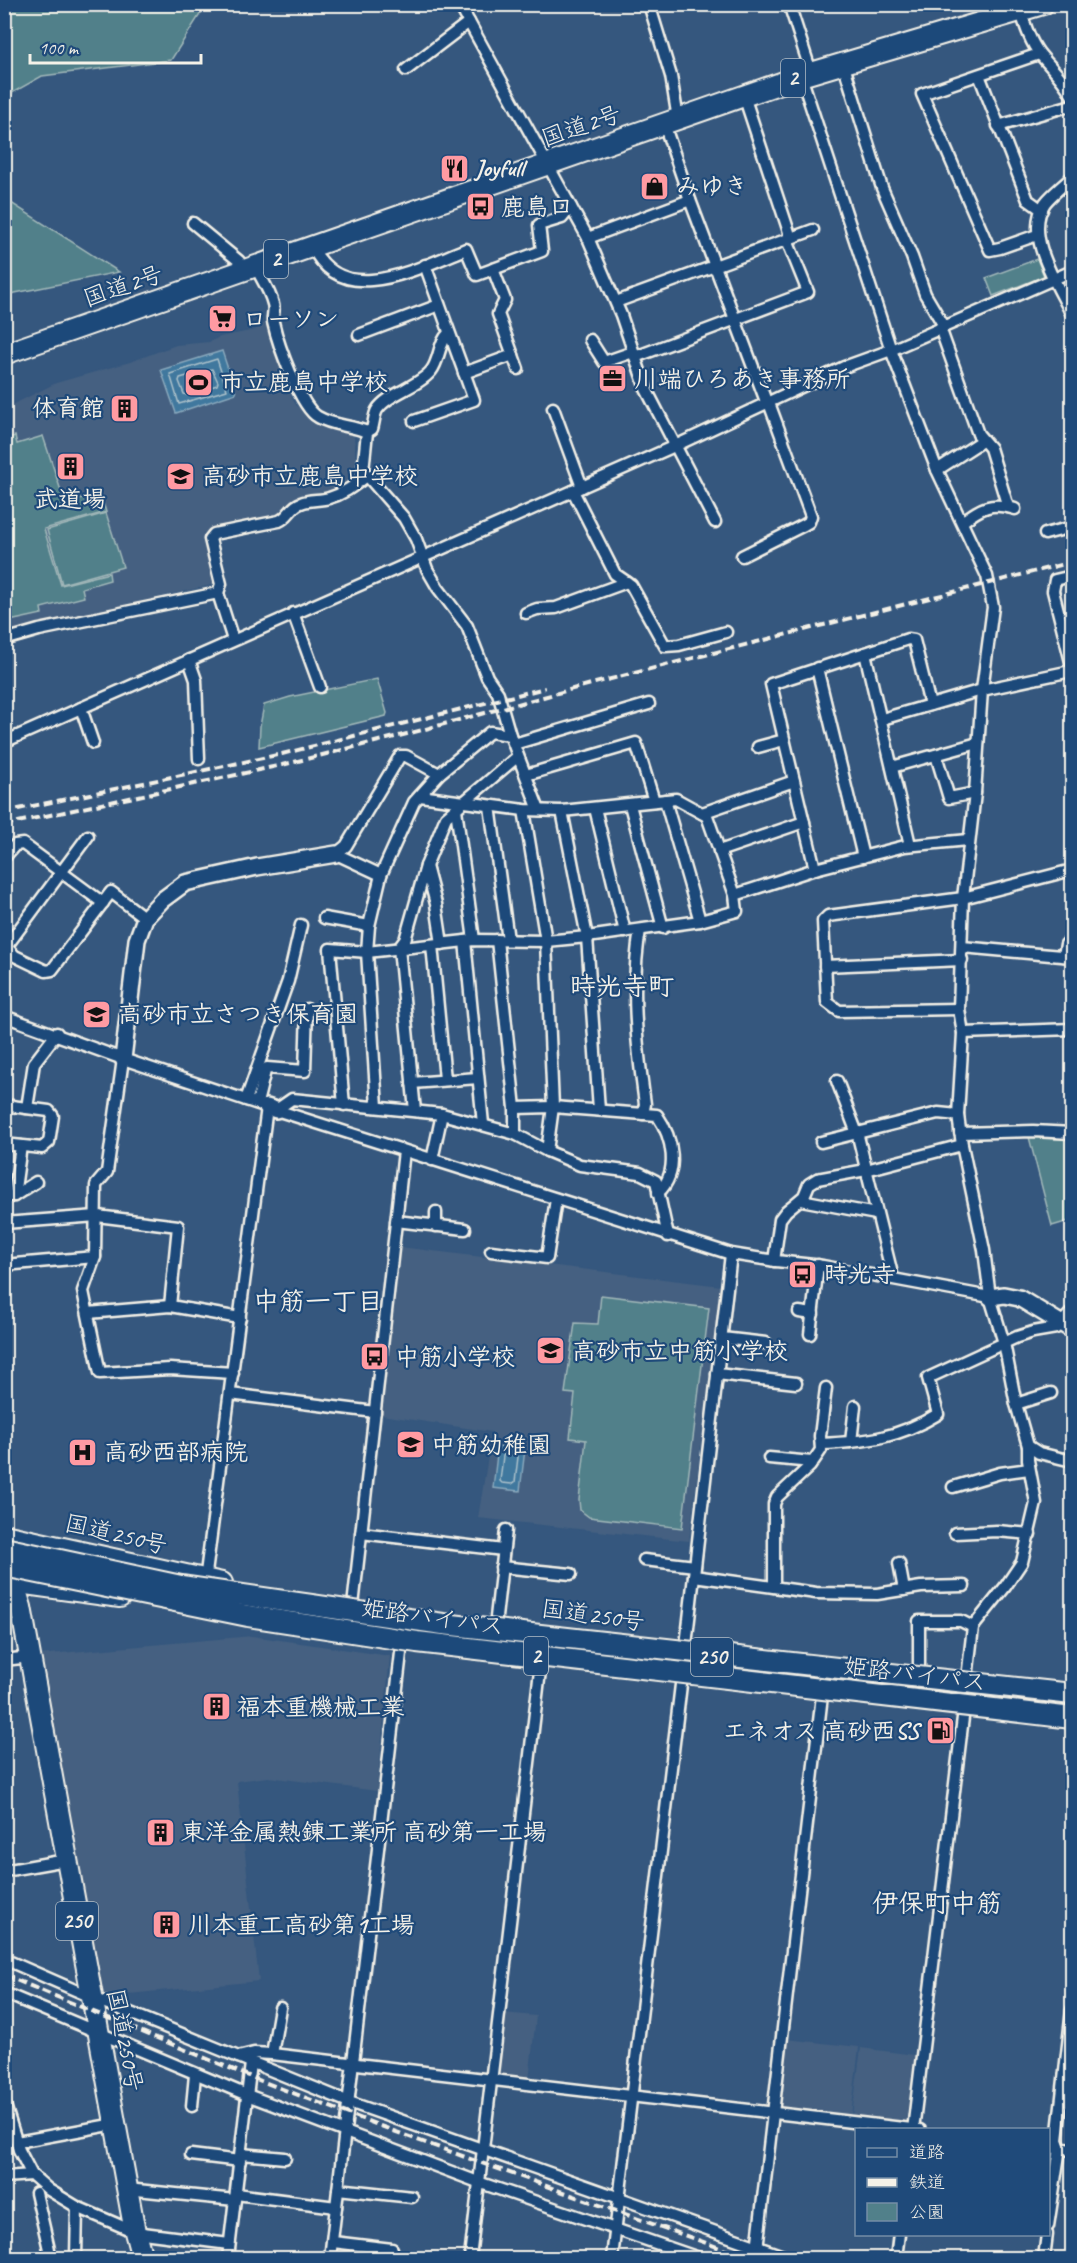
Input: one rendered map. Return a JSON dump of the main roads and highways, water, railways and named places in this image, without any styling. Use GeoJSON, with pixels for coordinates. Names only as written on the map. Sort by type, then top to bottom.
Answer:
{"type":"FeatureCollection","features":[{"type":"Feature","properties":{"kind":"highway","name":"国道2号"},"geometry":{"type":"LineString","coordinates":[[4,354],[806,74],[1020,8],[1043,4]]}},
{"type":"Feature","properties":{"kind":"highway","name":"国道250号"},"geometry":{"type":"LineString","coordinates":[[4,1535],[205,1581],[353,1606],[495,1626],[684,1661],[824,1683],[966,1694],[1072,1699]]}},
{"type":"Feature","properties":{"kind":"highway","name":"姫路バイパス"},"geometry":{"type":"LineString","coordinates":[[4,1548],[182,1586],[443,1624],[1072,1694]]}},
{"type":"Feature","properties":{"kind":"highway","name":"国道250号"},"geometry":{"type":"LineString","coordinates":[[4,1554],[13,1605],[30,1657],[97,2034],[142,2259]]}},
{"type":"Feature","properties":{"kind":"highway","name":"国道250号"},"geometry":{"type":"LineString","coordinates":[[7,1578],[82,1593],[249,1610],[403,1634],[542,1652],[684,1661],[919,1682],[966,1694],[1072,1713]]}},
{"type":"Feature","properties":{"kind":"highway","name":"姫路バイパス"},"geometry":{"type":"LineString","coordinates":[[7,1578],[417,1642],[1072,1718]]}},
{"type":"Feature","properties":{"kind":"water","name":"市立鹿島中学校"},"geometry":{"type":"Polygon","coordinates":[[[222,351],[236,393],[176,413],[161,370],[222,351]]]}},
{"type":"Feature","properties":{"kind":"water"},"geometry":{"type":"Polygon","coordinates":[[[498,1446],[525,1449],[520,1491],[493,1488],[498,1446]]]}},
{"type":"Feature","properties":{"kind":"railway"},"geometry":{"type":"LineString","coordinates":[[4,825],[282,765],[1072,562]]}},
{"type":"Feature","properties":{"kind":"railway"},"geometry":{"type":"LineString","coordinates":[[4,812],[282,754],[545,688]]}},
{"type":"Feature","properties":{"kind":"railway"},"geometry":{"type":"LineString","coordinates":[[4,1975],[261,2081],[423,2142],[748,2258]]}},
{"type":"Feature","properties":{"kind":"place","name":"Joyfull"},"geometry":{"type":"Point","coordinates":[454,168]}},
{"type":"Feature","properties":{"kind":"place","name":"みゆき"},"geometry":{"type":"Point","coordinates":[655,186]}},
{"type":"Feature","properties":{"kind":"place","name":"鹿島口"},"geometry":{"type":"Point","coordinates":[480,207]}},
{"type":"Feature","properties":{"kind":"place","name":"ローソン"},"geometry":{"type":"Point","coordinates":[222,319]}},
{"type":"Feature","properties":{"kind":"place","name":"川端ひろあき事務所"},"geometry":{"type":"Point","coordinates":[613,379]}},
{"type":"Feature","properties":{"kind":"place","name":"市立鹿島中学校"},"geometry":{"type":"Point","coordinates":[199,382]}},
{"type":"Feature","properties":{"kind":"place","name":"体育館"},"geometry":{"type":"Point","coordinates":[125,408]}},
{"type":"Feature","properties":{"kind":"place","name":"武道場"},"geometry":{"type":"Point","coordinates":[70,466]}},
{"type":"Feature","properties":{"kind":"place","name":"高砂市立鹿島中学校"},"geometry":{"type":"Point","coordinates":[181,476]}},
{"type":"Feature","properties":{"kind":"place","name":"高砂市立さつき保育園"},"geometry":{"type":"Point","coordinates":[97,1014]}},
{"type":"Feature","properties":{"kind":"place","name":"時光寺"},"geometry":{"type":"Point","coordinates":[803,1274]}},
{"type":"Feature","properties":{"kind":"place","name":"高砂市立中筋小学校"},"geometry":{"type":"Point","coordinates":[551,1351]}},
{"type":"Feature","properties":{"kind":"place","name":"中筋小学校"},"geometry":{"type":"Point","coordinates":[374,1357]}},
{"type":"Feature","properties":{"kind":"place","name":"中筋幼稚園"},"geometry":{"type":"Point","coordinates":[410,1445]}},
{"type":"Feature","properties":{"kind":"place","name":"高砂西部病院"},"geometry":{"type":"Point","coordinates":[83,1452]}},
{"type":"Feature","properties":{"kind":"place","name":"福本重機械工業"},"geometry":{"type":"Point","coordinates":[216,1707]}},
{"type":"Feature","properties":{"kind":"place","name":"エネオス 高砂西SS"},"geometry":{"type":"Point","coordinates":[940,1731]}},
{"type":"Feature","properties":{"kind":"place","name":"東洋金属熱錬工業所 高砂第一工場"},"geometry":{"type":"Point","coordinates":[160,1832]}},
{"type":"Feature","properties":{"kind":"place","name":"川本重工高砂第1工場"},"geometry":{"type":"Point","coordinates":[167,1925]}},
{"type":"Feature","properties":{"kind":"district","name":"時光寺町"},"geometry":{"type":"Point","coordinates":[622,986]}},
{"type":"Feature","properties":{"kind":"district","name":"中筋一丁目"},"geometry":{"type":"Point","coordinates":[318,1301]}},
{"type":"Feature","properties":{"kind":"district","name":"伊保町中筋"},"geometry":{"type":"Point","coordinates":[937,1903]}}]}
